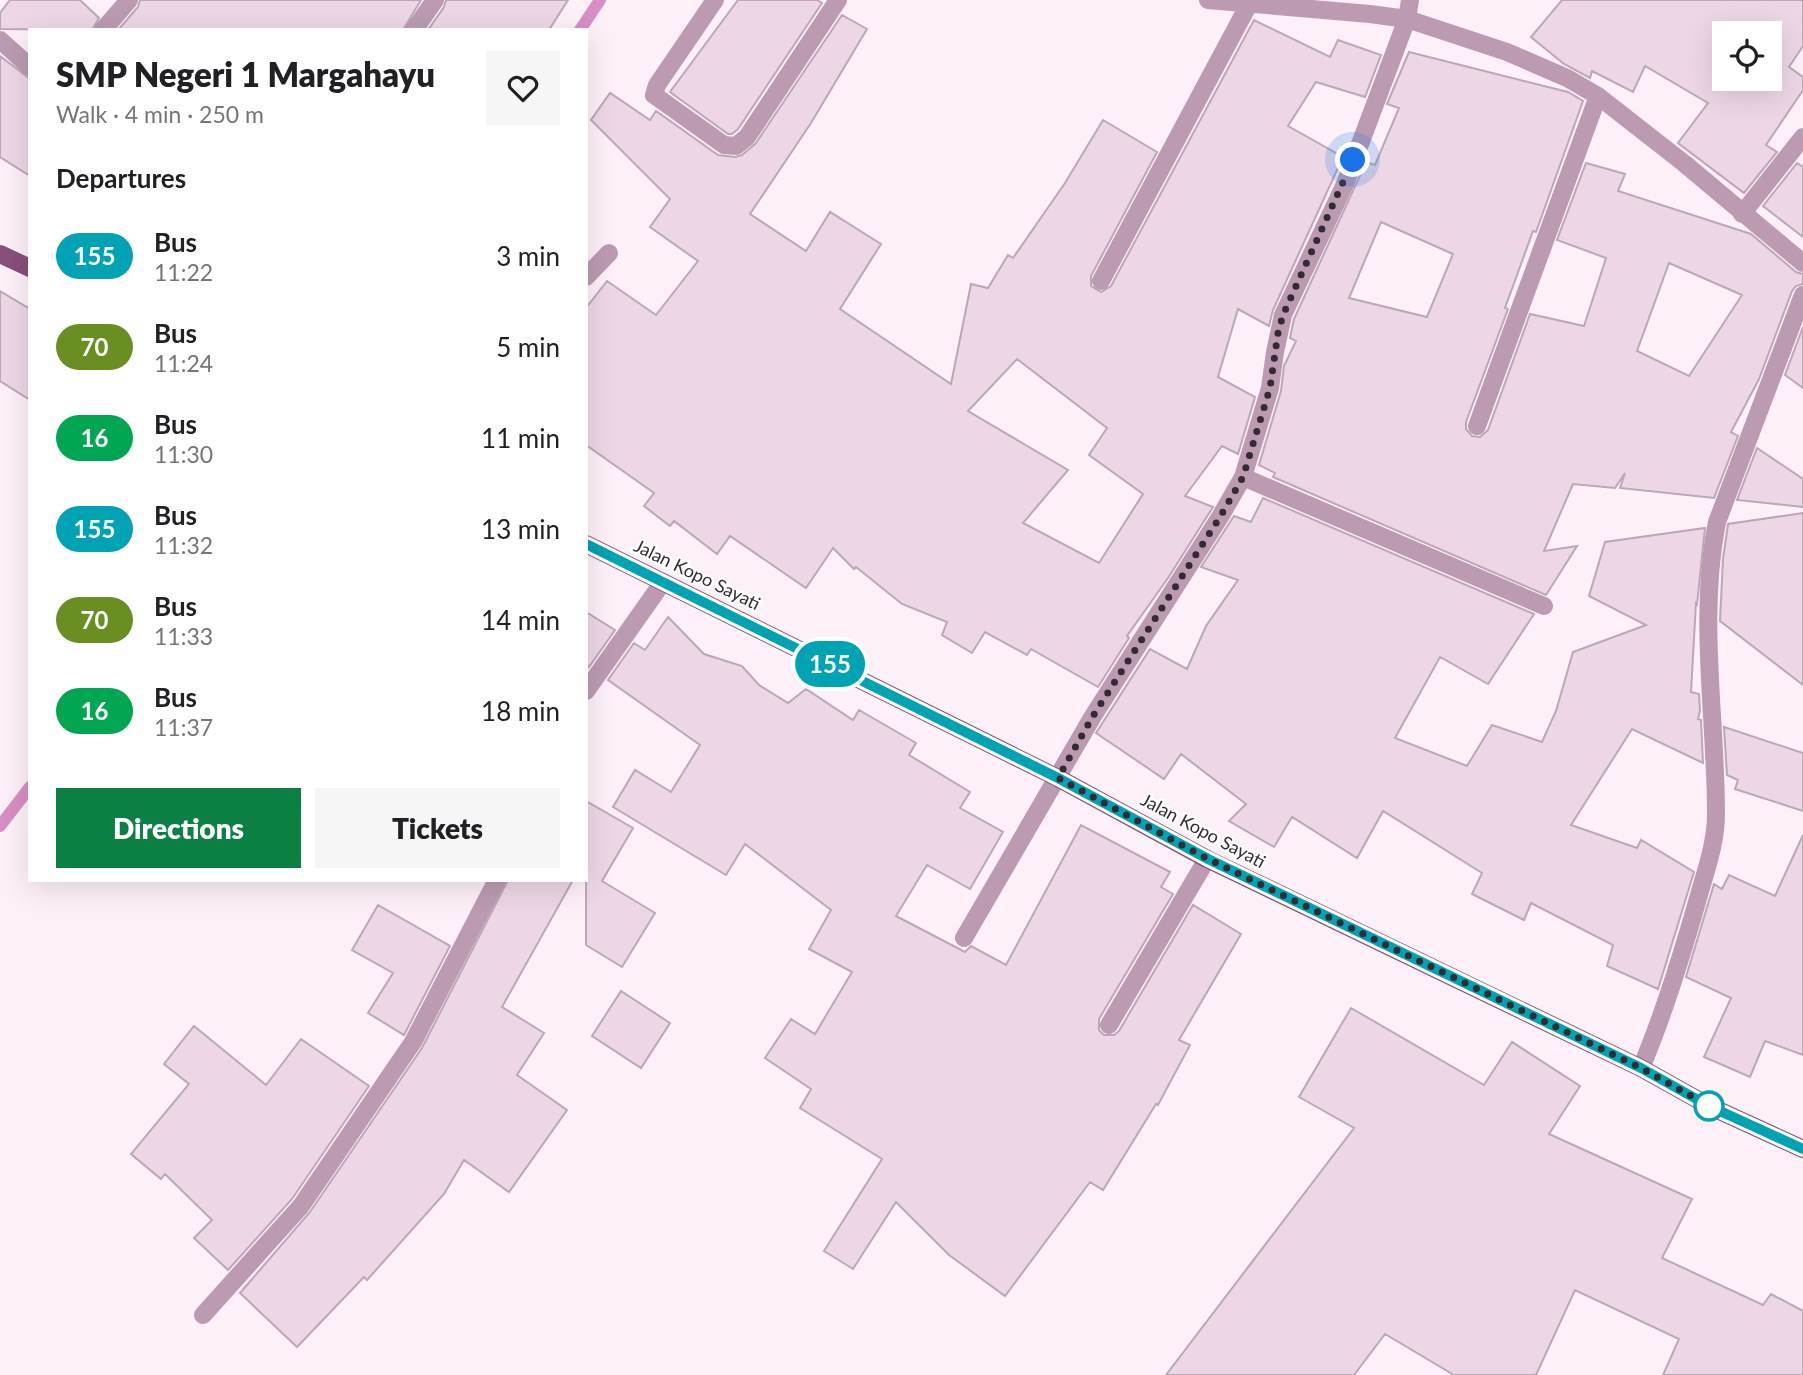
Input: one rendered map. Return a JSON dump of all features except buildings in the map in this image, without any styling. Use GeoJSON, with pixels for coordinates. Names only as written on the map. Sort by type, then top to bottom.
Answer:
{"type":"FeatureCollection","features":[{"type":"Feature","properties":{"kind":"main road"},"geometry":{"type":"LineString","coordinates":[[0,254],[28,267]]}},
{"type":"Feature","properties":{"kind":"main road","name":"Jalan Kopo Sayati"},"geometry":{"type":"LineString","coordinates":[[588,545],[1058,778],[1208,859],[1641,1068],[1709,1106],[1803,1149]]}},
{"type":"Feature","properties":{"kind":"street"},"geometry":{"type":"LineString","coordinates":[[105,28],[129,0]]}},
{"type":"Feature","properties":{"kind":"street"},"geometry":{"type":"LineString","coordinates":[[415,28],[435,0]]}},
{"type":"Feature","properties":{"kind":"street"},"geometry":{"type":"LineString","coordinates":[[715,0],[656,85],[654,95],[724,145],[736,146],[747,137],[838,0]]}},
{"type":"Feature","properties":{"kind":"street"},"geometry":{"type":"LineString","coordinates":[[1208,0],[1407,19],[1507,52],[1567,78],[1598,96],[1685,164],[1803,263]]}},
{"type":"Feature","properties":{"kind":"street"},"geometry":{"type":"LineString","coordinates":[[964,938],[1093,716],[1243,477],[1270,388],[1276,342],[1283,315],[1345,184],[1407,19],[1410,0]]}},
{"type":"Feature","properties":{"kind":"street"},"geometry":{"type":"LineString","coordinates":[[1101,281],[1249,4]]}},
{"type":"Feature","properties":{"kind":"street"},"geometry":{"type":"LineString","coordinates":[[0,40],[28,65]]}},
{"type":"Feature","properties":{"kind":"street"},"geometry":{"type":"LineString","coordinates":[[1477,426],[1598,96]]}},
{"type":"Feature","properties":{"kind":"street"},"geometry":{"type":"LineString","coordinates":[[1742,214],[1803,137]]}},
{"type":"Feature","properties":{"kind":"street"},"geometry":{"type":"LineString","coordinates":[[588,275],[609,253]]}},
{"type":"Feature","properties":{"kind":"street"},"geometry":{"type":"LineString","coordinates":[[1641,1068],[1683,953],[1711,851],[1716,816],[1709,623],[1711,554],[1715,533],[1803,295]]}},
{"type":"Feature","properties":{"kind":"street"},"geometry":{"type":"LineString","coordinates":[[1243,477],[1544,606]]}},
{"type":"Feature","properties":{"kind":"street"},"geometry":{"type":"LineString","coordinates":[[588,688],[663,582]]}},
{"type":"Feature","properties":{"kind":"street"},"geometry":{"type":"LineString","coordinates":[[1109,1025],[1208,859]]}},
{"type":"Feature","properties":{"kind":"street"},"geometry":{"type":"LineString","coordinates":[[203,1315],[301,1206],[413,1042],[497,882]]}},
{"type":"Feature","properties":{"kind":"waterway"},"geometry":{"type":"LineString","coordinates":[[581,28],[600,0]]}},
{"type":"Feature","properties":{"kind":"waterway"},"geometry":{"type":"LineString","coordinates":[[0,826],[28,790]]}},
{"type":"Feature","properties":{"kind":"bus line","name":"155"},"geometry":{"type":"LineString","coordinates":[[588,545],[1058,778],[1208,859],[1641,1068],[1709,1106],[1803,1149]]}},
{"type":"Feature","properties":{"kind":"route"},"geometry":{"type":"LineString","coordinates":[[1353,160],[1345,184],[1283,315],[1270,388],[1243,477],[1093,716],[1058,778],[1208,859],[1641,1068],[1709,1106]]}}]}
